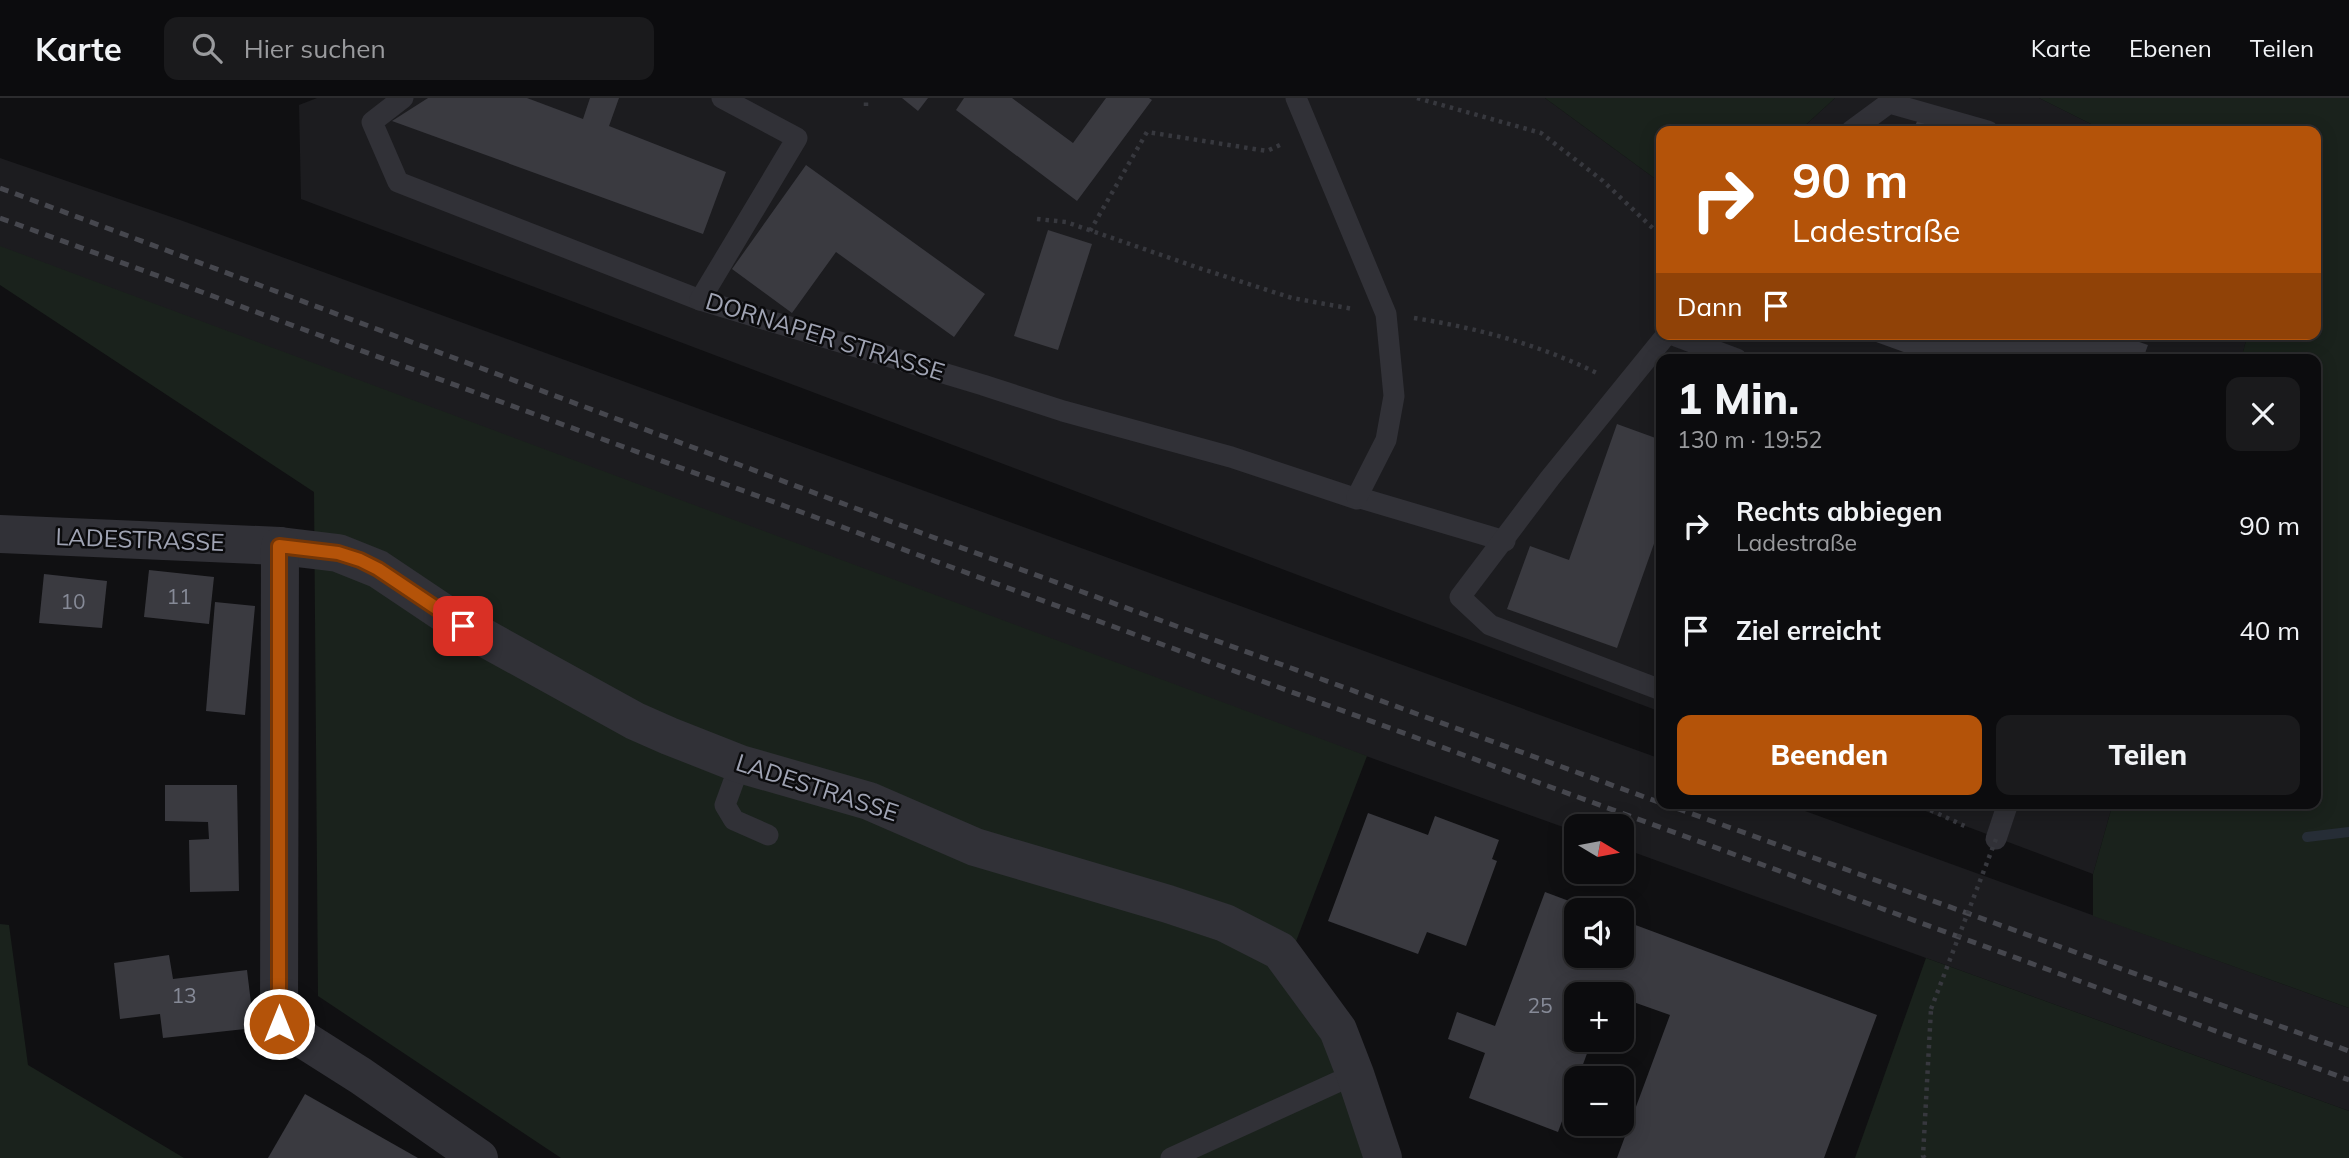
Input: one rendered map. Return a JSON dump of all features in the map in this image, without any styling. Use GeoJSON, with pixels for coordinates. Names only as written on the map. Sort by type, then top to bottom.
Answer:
{"type":"FeatureCollection","features":[{"type":"Feature","properties":{"kind":"street","name":"LADESTRASSE"},"geometry":{"type":"LineString","coordinates":[[0,534],[279,546],[338,553],[360,560],[378,569],[463,626],[613,710],[657,731],[740,764],[869,801],[975,847],[1168,904],[1236,929],[1280,951],[1338,1030],[1356,1074],[1383,1158]]}},
{"type":"Feature","properties":{"kind":"street"},"geometry":{"type":"LineString","coordinates":[[279,546],[279,1024],[361,1076],[479,1158]]}},
{"type":"Feature","properties":{"kind":"lane","name":"DORNAPER STRASSE"},"geometry":{"type":"LineString","coordinates":[[403,98],[372,122],[398,182],[700,300],[1063,411],[1231,457],[1357,499],[1505,541]]}},
{"type":"Feature","properties":{"kind":"lane"},"geometry":{"type":"LineString","coordinates":[[700,300],[797,138],[722,98]]}},
{"type":"Feature","properties":{"kind":"lane"},"geometry":{"type":"LineString","coordinates":[[1296,98],[1387,314],[1394,397],[1385,440],[1357,497]]}},
{"type":"Feature","properties":{"kind":"lane"},"geometry":{"type":"LineString","coordinates":[[1858,126],[1889,103],[1970,126]]}},
{"type":"Feature","properties":{"kind":"lane"},"geometry":{"type":"LineString","coordinates":[[1656,688],[1490,625],[1460,597],[1505,541],[1550,478],[1664,340]]}},
{"type":"Feature","properties":{"kind":"lane"},"geometry":{"type":"LineString","coordinates":[[1685,340],[1723,354]]}},
{"type":"Feature","properties":{"kind":"lane"},"geometry":{"type":"LineString","coordinates":[[740,764],[725,805],[734,820],[768,835]]}},
{"type":"Feature","properties":{"kind":"lane"},"geometry":{"type":"LineString","coordinates":[[1996,839],[2006,809]]}},
{"type":"Feature","properties":{"kind":"lane"},"geometry":{"type":"LineString","coordinates":[[1171,1158],[1356,1074]]}},
{"type":"Feature","properties":{"kind":"path"},"geometry":{"type":"LineString","coordinates":[[866,98],[866,106]]}},
{"type":"Feature","properties":{"kind":"path"},"geometry":{"type":"LineString","coordinates":[[1417,98],[1541,133],[1603,181],[1656,231]]}},
{"type":"Feature","properties":{"kind":"path"},"geometry":{"type":"LineString","coordinates":[[1090,231],[1147,132],[1267,151]]}},
{"type":"Feature","properties":{"kind":"path"},"geometry":{"type":"LineString","coordinates":[[1037,219],[1066,222],[1292,298],[1340,308],[1457,325],[1525,343],[1563,357],[1625,386]]}},
{"type":"Feature","properties":{"kind":"path"},"geometry":{"type":"LineString","coordinates":[[1928,809],[1960,824]]}},
{"type":"Feature","properties":{"kind":"path"},"geometry":{"type":"LineString","coordinates":[[1923,1157],[1931,1009],[1996,839]]}},
{"type":"Feature","properties":{"kind":"shaded area"},"geometry":{"type":"Polygon","coordinates":[[[317,98],[1545,98],[1656,179],[1656,340],[2246,340],[2242,354],[1656,354],[1656,710],[301,199],[299,105],[317,98]]]}},
{"type":"Feature","properties":{"kind":"shaded area"},"geometry":{"type":"Polygon","coordinates":[[[1545,98],[1835,98],[1804,126],[1656,126],[1656,179],[1545,98]]]}},
{"type":"Feature","properties":{"kind":"shaded area"},"geometry":{"type":"Polygon","coordinates":[[[1835,98],[2039,98],[2095,126],[1804,126],[1835,98]]]}},
{"type":"Feature","properties":{"kind":"shaded area"},"geometry":{"type":"Polygon","coordinates":[[[2039,98],[2349,98],[2349,1008],[2093,916],[2093,874],[2111,809],[2321,809],[2321,354],[2242,354],[2246,340],[2321,340],[2321,126],[2095,126],[2039,98]]]}},
{"type":"Feature","properties":{"kind":"shaded area"},"geometry":{"type":"Polygon","coordinates":[[[0,158],[183,221],[1656,757],[1656,809],[1800,809],[2349,1008],[2349,1111],[1634,852],[1634,814],[1564,814],[1564,827],[0,264],[0,158]]]}},
{"type":"Feature","properties":{"kind":"shaded area"},"geometry":{"type":"Polygon","coordinates":[[[0,246],[1367,756],[1295,944],[1376,1158],[561,1158],[318,996],[314,492],[0,285],[0,246]]]}},
{"type":"Feature","properties":{"kind":"shaded area"},"geometry":{"type":"Polygon","coordinates":[[[1920,809],[2111,809],[2093,874],[1920,809]]]}},
{"type":"Feature","properties":{"kind":"shaded area"},"geometry":{"type":"Polygon","coordinates":[[[0,924],[9,925],[28,1065],[184,1158],[0,1158],[0,924]]]}},
{"type":"Feature","properties":{"kind":"shaded area"},"geometry":{"type":"Polygon","coordinates":[[[1926,958],[2349,1111],[2349,1158],[1855,1158],[1926,958]]]}},
{"type":"Feature","properties":{"kind":"building"},"geometry":{"type":"Polygon","coordinates":[[[428,98],[527,98],[583,119],[590,98],[619,98],[609,126],[726,172],[703,234],[392,121],[428,98]]]}},
{"type":"Feature","properties":{"kind":"building"},"geometry":{"type":"Polygon","coordinates":[[[902,98],[928,98],[918,111],[902,98]]]}},
{"type":"Feature","properties":{"kind":"building"},"geometry":{"type":"Polygon","coordinates":[[[964,98],[1012,98],[1073,143],[1106,98],[1152,100],[1077,201],[956,110],[964,98]]]}},
{"type":"Feature","properties":{"kind":"building"},"geometry":{"type":"Polygon","coordinates":[[[1918,119],[1936,126],[1915,126],[1918,119]]]}},
{"type":"Feature","properties":{"kind":"building"},"geometry":{"type":"Polygon","coordinates":[[[806,165],[985,294],[954,337],[836,252],[792,313],[732,269],[806,165]]]}},
{"type":"Feature","properties":{"kind":"building"},"geometry":{"type":"Polygon","coordinates":[[[1048,230],[1092,244],[1058,350],[1014,336],[1048,230]]]}},
{"type":"Feature","properties":{"kind":"building"},"geometry":{"type":"Polygon","coordinates":[[[1871,340],[2133,340],[2148,345],[2145,354],[1909,354],[1871,340]]]}},
{"type":"Feature","properties":{"kind":"building"},"geometry":{"type":"Polygon","coordinates":[[[1617,424],[1656,438],[1656,538],[1617,648],[1507,609],[1530,546],[1569,560],[1617,424]]]}},
{"type":"Feature","properties":{"kind":"building"},"geometry":{"type":"Polygon","coordinates":[[[149,570],[214,577],[209,624],[144,617],[149,570]]]}},
{"type":"Feature","properties":{"kind":"building"},"geometry":{"type":"Polygon","coordinates":[[[44,574],[107,581],[102,628],[39,623],[44,574]]]}},
{"type":"Feature","properties":{"kind":"building"},"geometry":{"type":"Polygon","coordinates":[[[215,602],[255,606],[245,715],[206,711],[215,602]]]}},
{"type":"Feature","properties":{"kind":"building"},"geometry":{"type":"Polygon","coordinates":[[[165,785],[237,785],[239,891],[190,892],[189,840],[209,839],[208,822],[165,821],[165,785]]]}},
{"type":"Feature","properties":{"kind":"building"},"geometry":{"type":"Polygon","coordinates":[[[1368,813],[1428,835],[1435,816],[1499,840],[1492,859],[1497,861],[1466,946],[1427,932],[1418,954],[1328,921],[1368,813]]]}},
{"type":"Feature","properties":{"kind":"building"},"geometry":{"type":"Polygon","coordinates":[[[1545,892],[1564,899],[1564,968],[1634,968],[1634,924],[1877,1015],[1824,1158],[1617,1158],[1625,1136],[1634,1136],[1634,1112],[1670,1015],[1634,1002],[1634,982],[1564,982],[1564,1052],[1588,1052],[1582,1066],[1564,1066],[1564,1116],[1558,1132],[1469,1098],[1485,1053],[1448,1039],[1457,1012],[1495,1026],[1545,892]]]}},
{"type":"Feature","properties":{"kind":"building"},"geometry":{"type":"Polygon","coordinates":[[[169,955],[173,979],[247,970],[254,1028],[163,1038],[160,1014],[120,1019],[114,963],[169,955]]]}},
{"type":"Feature","properties":{"kind":"building"},"geometry":{"type":"Polygon","coordinates":[[[305,1094],[418,1158],[268,1158],[305,1094]]]}},
{"type":"Feature","properties":{"kind":"waterway"},"geometry":{"type":"LineString","coordinates":[[2307,837],[2349,832]]}},
{"type":"Feature","properties":{"kind":"railway"},"geometry":{"type":"LineString","coordinates":[[0,188],[943,541],[1656,801]]}},
{"type":"Feature","properties":{"kind":"railway"},"geometry":{"type":"LineString","coordinates":[[0,218],[2349,1080]]}},
{"type":"Feature","properties":{"kind":"railway"},"geometry":{"type":"LineString","coordinates":[[1679,809],[2349,1051]]}},
{"type":"Feature","properties":{"kind":"route"},"geometry":{"type":"LineString","coordinates":[[279,1024],[279,546],[338,553],[360,560],[378,569],[463,626]]}}]}
